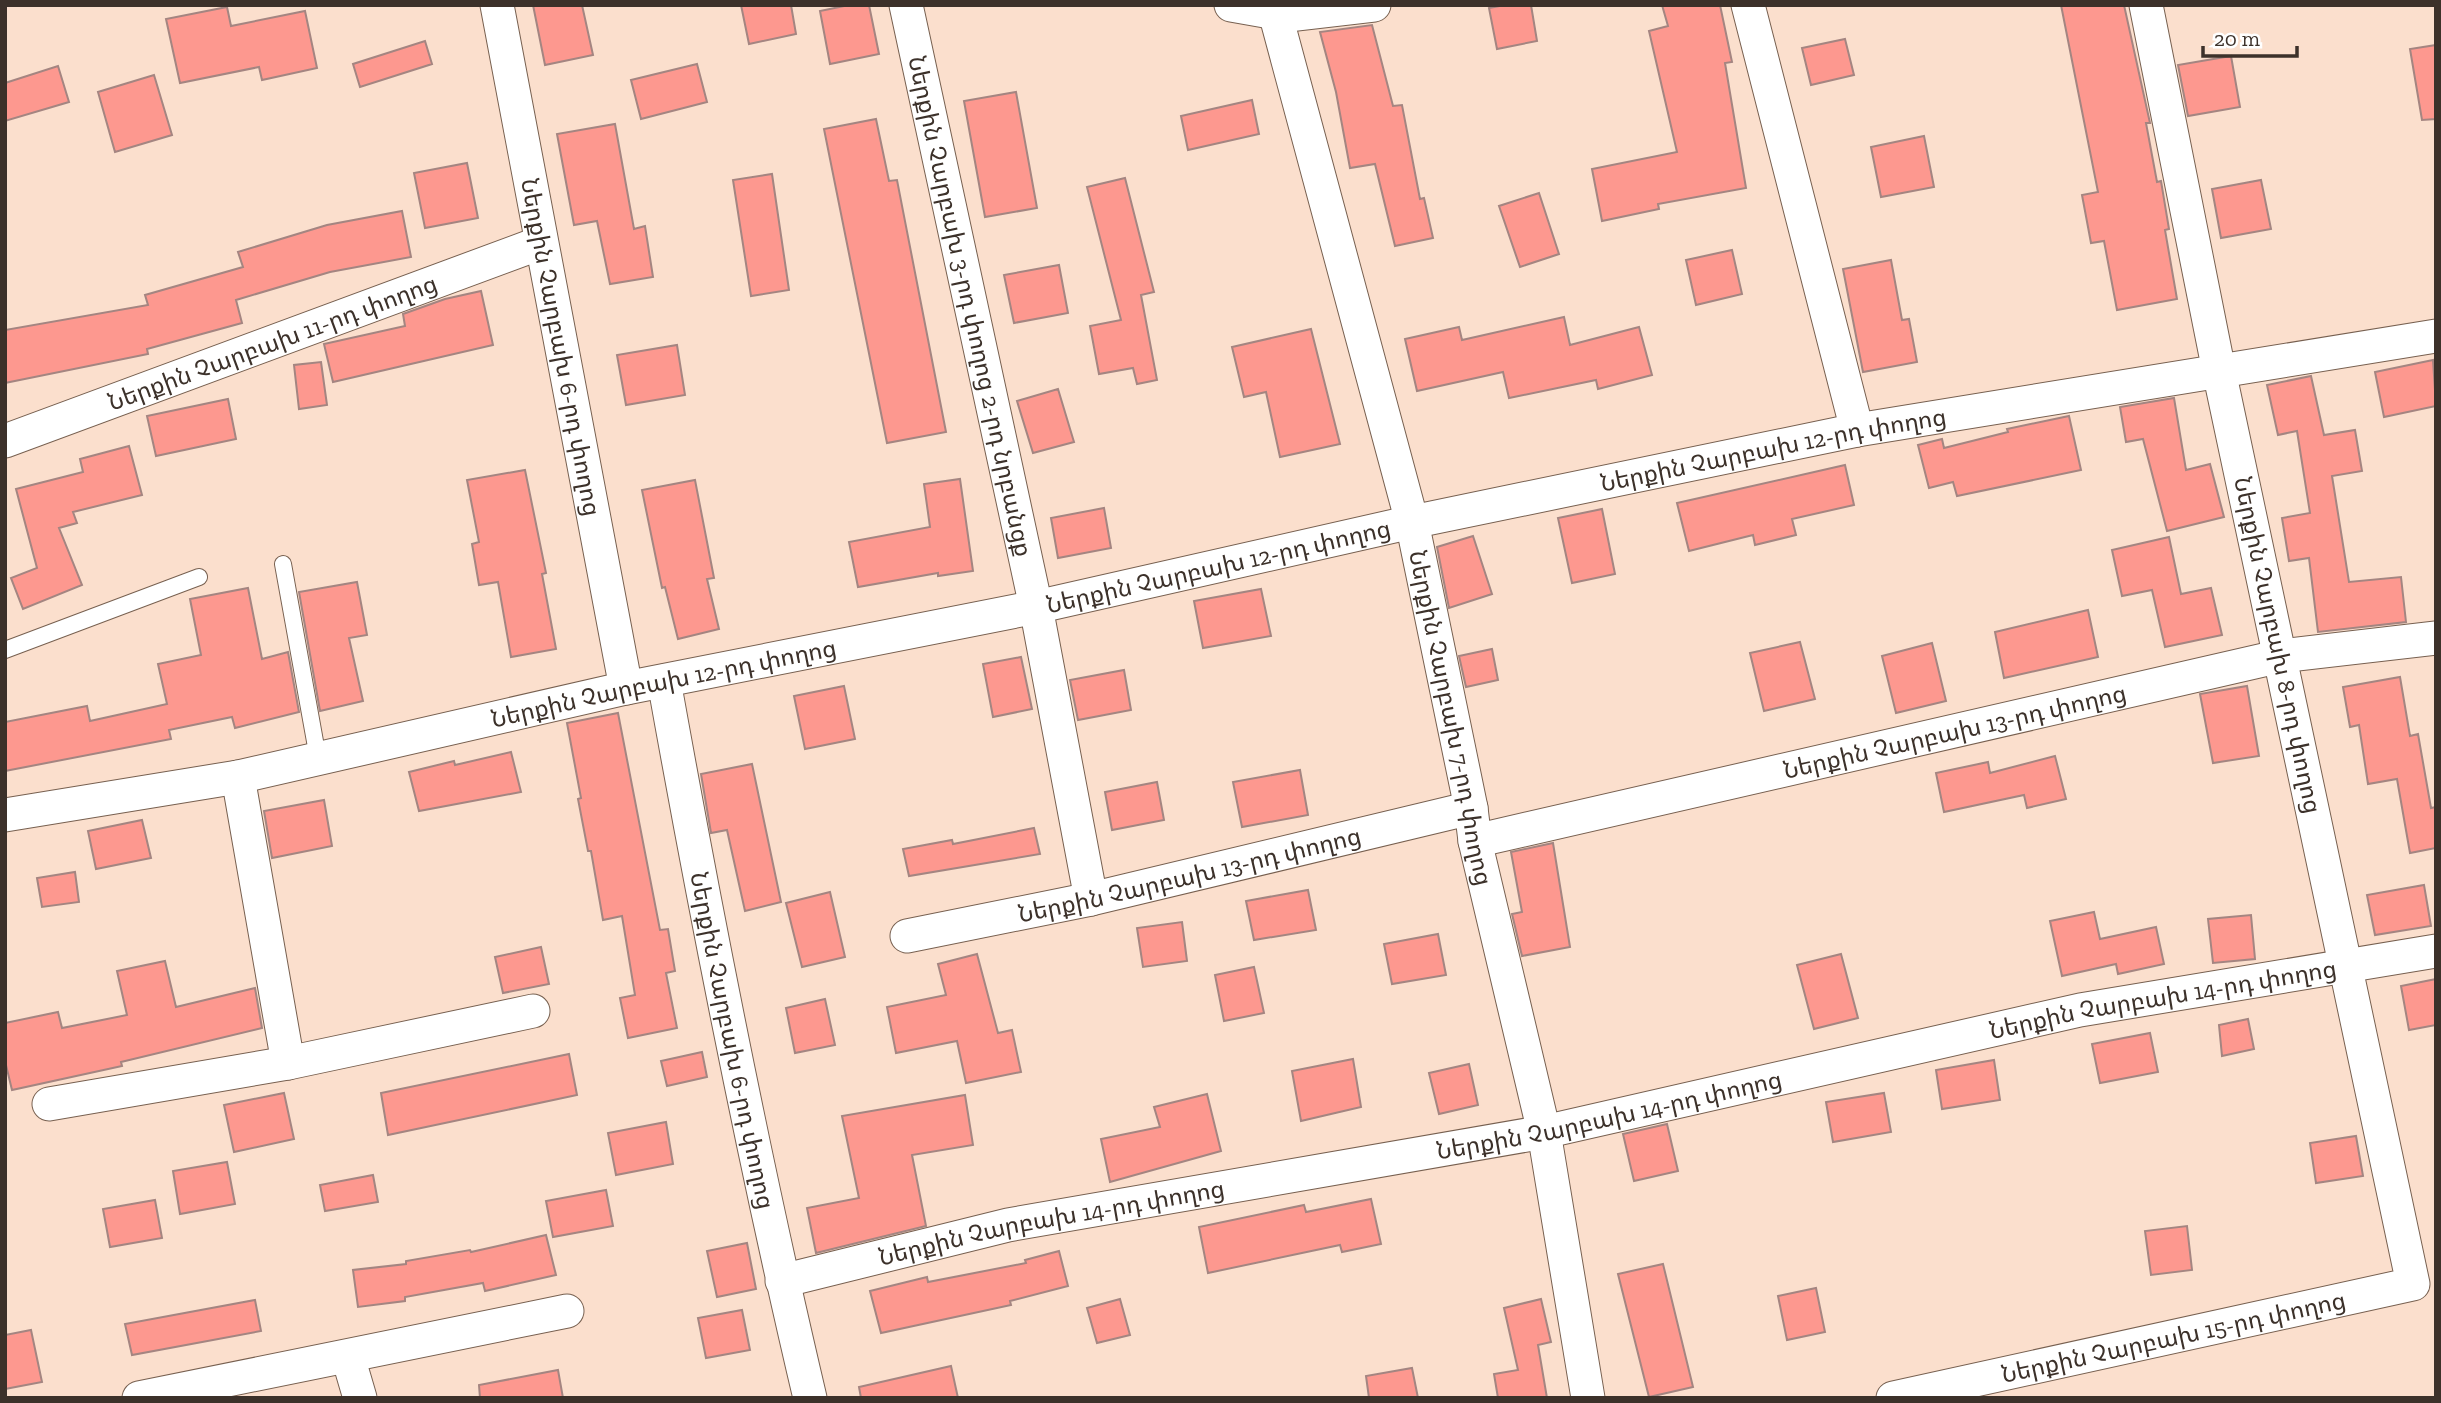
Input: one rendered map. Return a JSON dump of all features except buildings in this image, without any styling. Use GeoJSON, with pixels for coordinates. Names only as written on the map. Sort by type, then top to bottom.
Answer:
{"type":"FeatureCollection","features":[{"type":"Feature","properties":{"kind":"street","name":"Ներքին Չարբախ 6-րդ փողոց"},"geometry":{"type":"LineString","coordinates":[[497,5],[626,688]]}},
{"type":"Feature","properties":{"kind":"street","name":"Ներքին Չարբախ 3-րդ փողոց 2-րդ նրբանցք"},"geometry":{"type":"LineString","coordinates":[[906,5],[1036,607],[1091,900]]}},
{"type":"Feature","properties":{"kind":"street"},"geometry":{"type":"LineString","coordinates":[[1231,5],[1274,9],[1288,15],[1374,5]]}},
{"type":"Feature","properties":{"kind":"street"},"geometry":{"type":"LineString","coordinates":[[1748,5],[1857,430]]}},
{"type":"Feature","properties":{"kind":"street","name":"Ներքին Չարբախ 8-րդ փողոց"},"geometry":{"type":"LineString","coordinates":[[2146,5],[2219,371],[2413,1283]]}},
{"type":"Feature","properties":{"kind":"street","name":"Ներքին Չարբախ 7-րդ փողոց"},"geometry":{"type":"LineString","coordinates":[[1274,9],[1412,522],[1471,808],[1475,842],[1544,1132],[1588,1398]]}},
{"type":"Feature","properties":{"kind":"street","name":"Ներքին Չարբախ 11-րդ փողոց"},"geometry":{"type":"LineString","coordinates":[[5,441],[540,243]]}},
{"type":"Feature","properties":{"kind":"street","name":"Ներքին Չարբախ 12-րդ փողոց"},"geometry":{"type":"LineString","coordinates":[[5,815],[238,777],[626,688],[1036,607],[1412,522],[1857,430],[2436,336]]}},
{"type":"Feature","properties":{"kind":"street","name":"Ներքին Չարբախ 13-րդ փողոց"},"geometry":{"type":"LineString","coordinates":[[1475,842],[2281,656],[2436,638]]}},
{"type":"Feature","properties":{"kind":"street","name":"Ներքին Չարբախ 6-րդ փողոց"},"geometry":{"type":"LineString","coordinates":[[664,681],[692,837],[782,1282],[810,1398]]}},
{"type":"Feature","properties":{"kind":"street"},"geometry":{"type":"LineString","coordinates":[[238,777],[288,1063]]}},
{"type":"Feature","properties":{"kind":"street","name":"Ներքին Չարբախ 13-րդ փողոց"},"geometry":{"type":"LineString","coordinates":[[907,936],[1091,900],[1471,808]]}},
{"type":"Feature","properties":{"kind":"street","name":"Ներքին Չարբախ 14-րդ փողոց"},"geometry":{"type":"LineString","coordinates":[[782,1282],[1008,1225],[1544,1132],[2080,1010],[2436,951]]}},
{"type":"Feature","properties":{"kind":"street"},"geometry":{"type":"LineString","coordinates":[[49,1104],[288,1063],[533,1011]]}},
{"type":"Feature","properties":{"kind":"street","name":"Ներքին Չարբախ 15-րդ փողոց"},"geometry":{"type":"LineString","coordinates":[[1893,1398],[2413,1283]]}},
{"type":"Feature","properties":{"kind":"street"},"geometry":{"type":"LineString","coordinates":[[139,1398],[567,1311]]}},
{"type":"Feature","properties":{"kind":"street"},"geometry":{"type":"LineString","coordinates":[[348,1357],[360,1398]]}},
{"type":"Feature","properties":{"kind":"lane"},"geometry":{"type":"LineString","coordinates":[[283,564],[318,758]]}},
{"type":"Feature","properties":{"kind":"lane"},"geometry":{"type":"LineString","coordinates":[[5,650],[199,577]]}}]}
